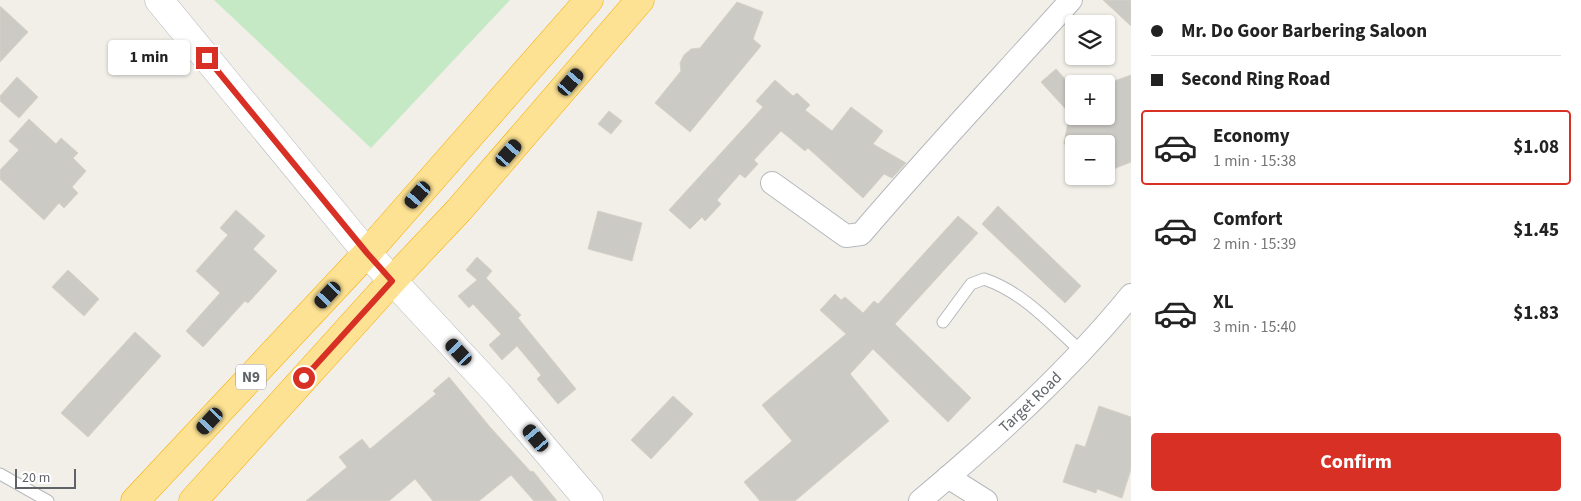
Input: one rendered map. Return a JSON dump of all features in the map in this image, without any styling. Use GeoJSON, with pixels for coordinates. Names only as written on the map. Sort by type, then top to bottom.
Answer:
{"type":"FeatureCollection","features":[{"type":"Feature","properties":{"kind":"highway","name":"N9"},"geometry":{"type":"LineString","coordinates":[[135,501],[367,253],[589,0]]}},
{"type":"Feature","properties":{"kind":"highway","name":"N9"},"geometry":{"type":"LineString","coordinates":[[194,501],[392,281],[459,210],[640,0]]}},
{"type":"Feature","properties":{"kind":"main road"},"geometry":{"type":"LineString","coordinates":[[160,0],[367,253],[498,394],[589,501]]}},
{"type":"Feature","properties":{"kind":"street"},"geometry":{"type":"LineString","coordinates":[[772,183],[846,236],[860,234],[1071,0]]}},
{"type":"Feature","properties":{"kind":"street","name":"Target Road"},"geometry":{"type":"LineString","coordinates":[[920,501],[989,441],[1081,351],[1131,296]]}},
{"type":"Feature","properties":{"kind":"street"},"geometry":{"type":"LineString","coordinates":[[948,477],[986,501]]}},
{"type":"Feature","properties":{"kind":"lane"},"geometry":{"type":"LineString","coordinates":[[943,322],[971,284],[984,279],[998,284],[1024,299],[1081,351]]}},
{"type":"Feature","properties":{"kind":"lane"},"geometry":{"type":"LineString","coordinates":[[0,474],[48,501]]}},
{"type":"Feature","properties":{"kind":"green space"},"geometry":{"type":"Polygon","coordinates":[[[214,0],[510,0],[371,148],[214,0]]]}},
{"type":"Feature","properties":{"kind":"building"},"geometry":{"type":"Polygon","coordinates":[[[1103,0],[1131,0],[1131,26],[1103,0]]]}},
{"type":"Feature","properties":{"kind":"building"},"geometry":{"type":"Polygon","coordinates":[[[737,2],[763,12],[753,39],[761,46],[690,132],[655,103],[681,71],[680,63],[684,55],[691,49],[700,48],[737,2]]]}},
{"type":"Feature","properties":{"kind":"building"},"geometry":{"type":"Polygon","coordinates":[[[0,6],[28,32],[0,62],[0,6]]]}},
{"type":"Feature","properties":{"kind":"building"},"geometry":{"type":"Polygon","coordinates":[[[1056,69],[1065,79],[1065,108],[1041,82],[1056,69]]]}},
{"type":"Feature","properties":{"kind":"building"},"geometry":{"type":"Polygon","coordinates":[[[1131,75],[1131,162],[1115,168],[1115,135],[1066,135],[1067,125],[1115,125],[1115,81],[1131,75]]]}},
{"type":"Feature","properties":{"kind":"building"},"geometry":{"type":"Polygon","coordinates":[[[17,77],[38,97],[19,118],[0,101],[0,96],[17,77]]]}},
{"type":"Feature","properties":{"kind":"building"},"geometry":{"type":"Polygon","coordinates":[[[775,80],[793,96],[797,93],[810,105],[805,110],[832,131],[851,107],[883,131],[873,144],[906,163],[892,178],[884,174],[863,198],[808,148],[805,151],[781,131],[754,160],[758,164],[745,178],[740,174],[717,200],[721,204],[705,221],[702,217],[690,229],[669,210],[763,107],[756,101],[775,80]]]}},
{"type":"Feature","properties":{"kind":"building"},"geometry":{"type":"Polygon","coordinates":[[[609,111],[622,121],[611,134],[598,124],[609,111]]]}},
{"type":"Feature","properties":{"kind":"building"},"geometry":{"type":"Polygon","coordinates":[[[29,119],[56,144],[61,138],[78,153],[73,158],[86,171],[72,187],[78,193],[64,208],[59,203],[44,220],[0,179],[0,170],[19,150],[9,141],[29,119]]]}},
{"type":"Feature","properties":{"kind":"building"},"geometry":{"type":"Polygon","coordinates":[[[998,206],[1081,286],[1065,303],[982,224],[998,206]]]}},
{"type":"Feature","properties":{"kind":"building"},"geometry":{"type":"Polygon","coordinates":[[[236,210],[265,236],[253,249],[277,271],[248,303],[245,301],[203,347],[186,331],[220,293],[196,271],[228,235],[220,228],[236,210]]]}},
{"type":"Feature","properties":{"kind":"building"},"geometry":{"type":"Polygon","coordinates":[[[598,211],[642,223],[632,261],[588,249],[598,211]]]}},
{"type":"Feature","properties":{"kind":"building"},"geometry":{"type":"Polygon","coordinates":[[[958,216],[978,233],[895,324],[971,398],[948,422],[873,349],[850,374],[889,421],[795,501],[760,501],[744,482],[792,441],[762,405],[846,334],[820,310],[835,294],[841,300],[845,297],[863,313],[874,301],[878,304],[958,216]]]}},
{"type":"Feature","properties":{"kind":"building"},"geometry":{"type":"Polygon","coordinates":[[[477,257],[492,271],[486,278],[521,315],[518,318],[576,389],[558,404],[537,379],[541,375],[517,346],[502,360],[489,345],[501,334],[473,304],[469,308],[458,296],[477,280],[466,270],[477,257]]]}},
{"type":"Feature","properties":{"kind":"building"},"geometry":{"type":"Polygon","coordinates":[[[68,270],[99,299],[84,316],[52,287],[68,270]]]}},
{"type":"Feature","properties":{"kind":"building"},"geometry":{"type":"Polygon","coordinates":[[[135,332],[161,356],[88,437],[61,413],[135,332]]]}},
{"type":"Feature","properties":{"kind":"building"},"geometry":{"type":"Polygon","coordinates":[[[449,377],[490,427],[531,472],[533,471],[557,501],[534,501],[511,475],[479,501],[433,501],[415,479],[389,501],[306,501],[347,467],[339,457],[362,439],[370,449],[436,394],[433,391],[449,377]]]}},
{"type":"Feature","properties":{"kind":"building"},"geometry":{"type":"Polygon","coordinates":[[[673,396],[693,414],[651,459],[631,440],[673,396]]]}},
{"type":"Feature","properties":{"kind":"building"},"geometry":{"type":"Polygon","coordinates":[[[1099,406],[1131,417],[1131,469],[1122,498],[1097,489],[1096,493],[1063,482],[1076,444],[1085,447],[1099,406]]]}},
{"type":"Feature","properties":{"kind":"route"},"geometry":{"type":"LineString","coordinates":[[207,58],[392,281],[304,378]]}}]}
